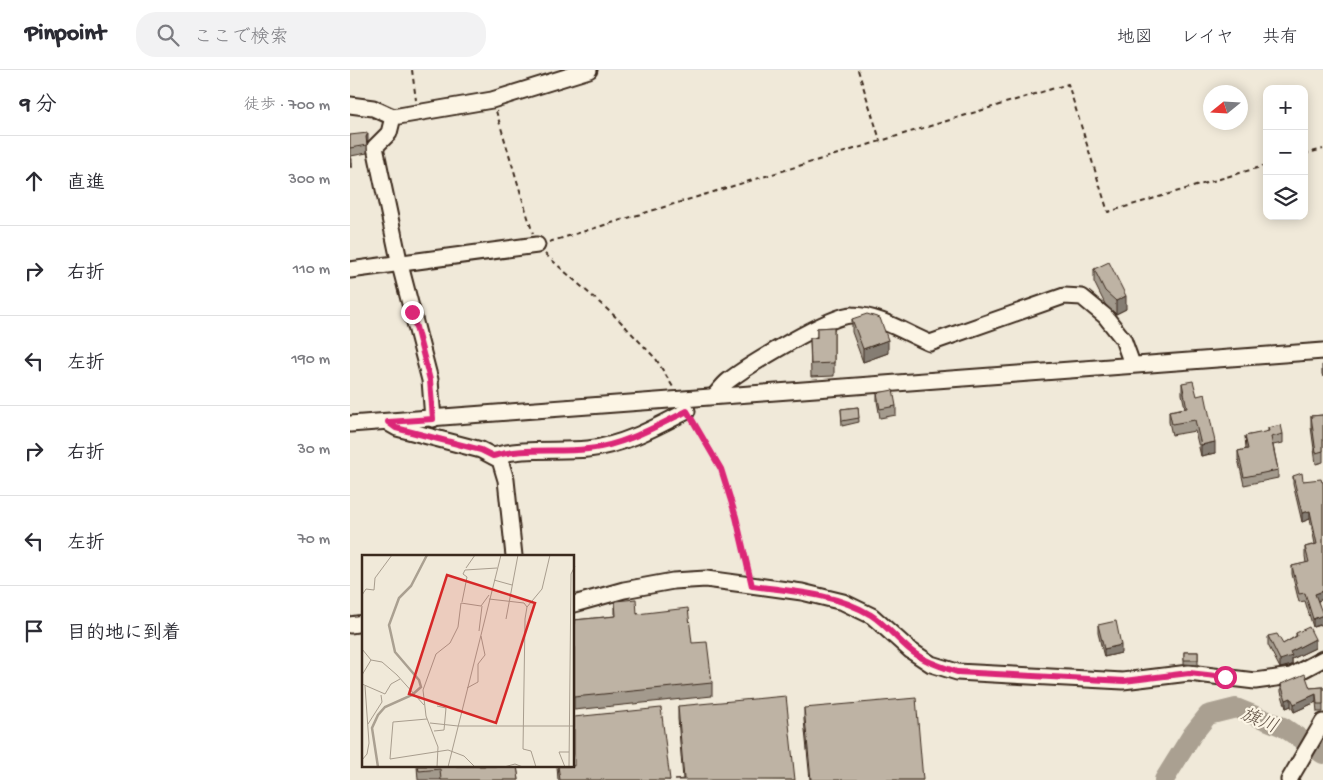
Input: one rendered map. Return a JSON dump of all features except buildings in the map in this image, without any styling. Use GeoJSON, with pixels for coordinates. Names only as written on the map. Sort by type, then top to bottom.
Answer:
{"type":"FeatureCollection","features":[{"type":"Feature","properties":{"kind":"street"},"geometry":{"type":"LineString","coordinates":[[350,105],[373,108],[393,117],[492,100],[589,70]]}},
{"type":"Feature","properties":{"kind":"street"},"geometry":{"type":"LineString","coordinates":[[393,117],[389,133],[375,147],[400,265],[430,380],[433,419]]}},
{"type":"Feature","properties":{"kind":"street"},"geometry":{"type":"LineString","coordinates":[[350,270],[400,265],[537,245]]}},
{"type":"Feature","properties":{"kind":"street"},"geometry":{"type":"LineString","coordinates":[[715,396],[726,382],[739,374],[830,321],[849,314],[865,316],[930,343],[1064,296],[1082,297],[1105,316],[1123,339],[1132,364]]}},
{"type":"Feature","properties":{"kind":"street"},"geometry":{"type":"LineString","coordinates":[[350,424],[684,405],[715,396],[1323,351]]}},
{"type":"Feature","properties":{"kind":"street"},"geometry":{"type":"LineString","coordinates":[[493,456],[514,452],[588,449],[616,444],[649,431],[684,405]]}},
{"type":"Feature","properties":{"kind":"street"},"geometry":{"type":"LineString","coordinates":[[388,422],[396,428],[481,450],[500,460],[506,480],[514,555]]}},
{"type":"Feature","properties":{"kind":"street"},"geometry":{"type":"LineString","coordinates":[[575,604],[624,590],[674,580],[706,579],[802,592],[843,602],[872,616],[910,650],[931,664],[957,672],[1124,681],[1189,673],[1255,681],[1291,676],[1323,659]]}},
{"type":"Feature","properties":{"kind":"street"},"geometry":{"type":"LineString","coordinates":[[1289,780],[1321,726]]}},
{"type":"Feature","properties":{"kind":"path"},"geometry":{"type":"LineString","coordinates":[[412,70],[417,112]]}},
{"type":"Feature","properties":{"kind":"path"},"geometry":{"type":"LineString","coordinates":[[858,70],[880,140]]}},
{"type":"Feature","properties":{"kind":"path"},"geometry":{"type":"LineString","coordinates":[[537,245],[1068,84],[1108,212],[1263,167]]}},
{"type":"Feature","properties":{"kind":"path"},"geometry":{"type":"LineString","coordinates":[[492,100],[537,245],[554,264],[630,332],[656,359],[721,469],[736,517],[752,586]]}},
{"type":"Feature","properties":{"kind":"path"},"geometry":{"type":"LineString","coordinates":[[1308,153],[1323,149]]}},
{"type":"Feature","properties":{"kind":"waterway","name":"旗川"},"geometry":{"type":"LineString","coordinates":[[1164,780],[1192,735],[1208,715],[1236,708],[1283,727],[1323,754]]}},
{"type":"Feature","properties":{"kind":"route"},"geometry":{"type":"LineString","coordinates":[[412,312],[430,380],[433,419],[388,422],[396,428],[481,450],[493,456],[514,452],[588,449],[616,444],[649,431],[687,411],[721,469],[736,517],[752,586],[802,592],[843,602],[872,616],[910,650],[931,664],[957,672],[1124,681],[1189,673],[1225,677]]}}]}
